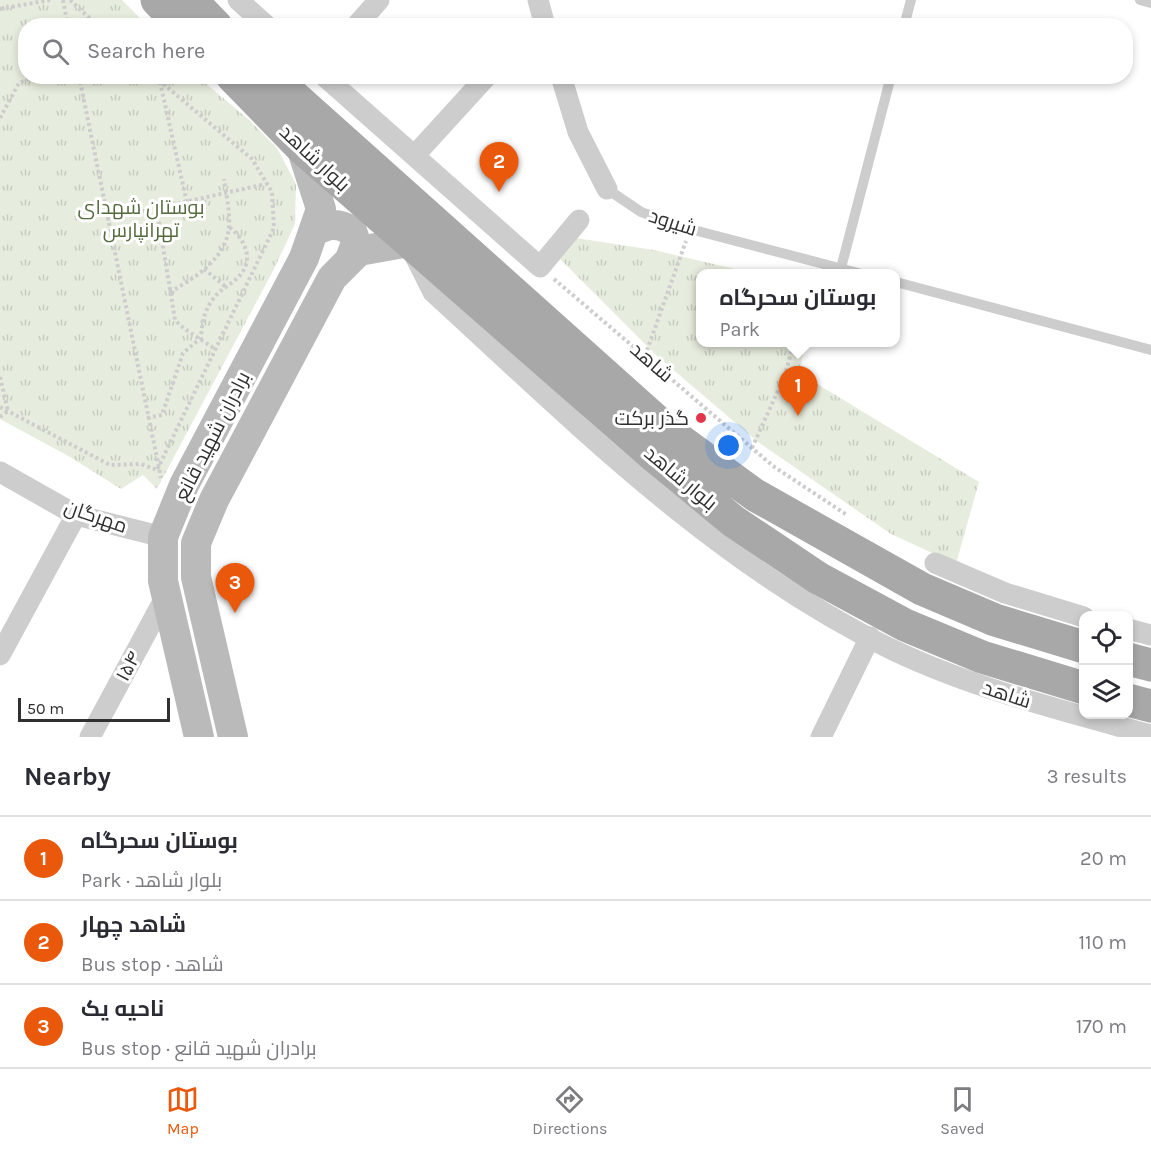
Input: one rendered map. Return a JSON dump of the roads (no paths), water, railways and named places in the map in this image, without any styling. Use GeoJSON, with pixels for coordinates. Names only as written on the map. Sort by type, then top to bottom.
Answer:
{"type":"FeatureCollection","features":[{"type":"Feature","properties":{"kind":"main road"},"geometry":{"type":"LineString","coordinates":[[157,0],[174,18]]}},
{"type":"Feature","properties":{"kind":"main road"},"geometry":{"type":"LineString","coordinates":[[191,0],[208,18]]}},
{"type":"Feature","properties":{"kind":"main road","name":"بلوار شاهد"},"geometry":{"type":"LineString","coordinates":[[240,84],[301,147],[671,471],[733,521],[818,578],[905,625],[982,657],[1079,687]]}},
{"type":"Feature","properties":{"kind":"main road","name":"بلوار شاهد"},"geometry":{"type":"LineString","coordinates":[[280,84],[670,433],[755,495],[922,589],[996,620],[1079,646]]}},
{"type":"Feature","properties":{"kind":"main road","name":"برادران شهید قانع"},"geometry":{"type":"LineString","coordinates":[[199,737],[163,581],[163,537],[184,485],[304,258],[314,231],[321,209],[301,147]]}},
{"type":"Feature","properties":{"kind":"main road"},"geometry":{"type":"LineString","coordinates":[[314,231],[328,224],[341,225],[352,231],[356,243],[350,259]]}},
{"type":"Feature","properties":{"kind":"main road"},"geometry":{"type":"LineString","coordinates":[[350,259],[359,251],[409,242]]}},
{"type":"Feature","properties":{"kind":"main road","name":"برادران شهید قانع"},"geometry":{"type":"LineString","coordinates":[[233,737],[196,577],[196,543],[214,500],[332,278],[350,259]]}},
{"type":"Feature","properties":{"kind":"main road"},"geometry":{"type":"LineString","coordinates":[[1133,660],[1151,665]]}},
{"type":"Feature","properties":{"kind":"main road"},"geometry":{"type":"LineString","coordinates":[[1133,701],[1151,706]]}},
{"type":"Feature","properties":{"kind":"street"},"geometry":{"type":"LineString","coordinates":[[238,0],[258,18]]}},
{"type":"Feature","properties":{"kind":"street"},"geometry":{"type":"LineString","coordinates":[[363,18],[379,0]]}},
{"type":"Feature","properties":{"kind":"street"},"geometry":{"type":"LineString","coordinates":[[537,0],[543,18]]}},
{"type":"Feature","properties":{"kind":"street"},"geometry":{"type":"LineString","coordinates":[[333,84],[540,267],[579,220]]}},
{"type":"Feature","properties":{"kind":"street"},"geometry":{"type":"LineString","coordinates":[[415,155],[480,84]]}},
{"type":"Feature","properties":{"kind":"street","name":"شیرود"},"geometry":{"type":"LineString","coordinates":[[563,84],[578,132],[607,189]]}},
{"type":"Feature","properties":{"kind":"street","name":"شاهد"},"geometry":{"type":"LineString","coordinates":[[409,242],[433,292],[636,477],[717,543],[804,601],[870,637],[972,683],[1151,735]]}},
{"type":"Feature","properties":{"kind":"street","name":"مهرگان"},"geometry":{"type":"LineString","coordinates":[[0,472],[76,514],[163,537]]}},
{"type":"Feature","properties":{"kind":"street"},"geometry":{"type":"LineString","coordinates":[[0,655],[76,514]]}},
{"type":"Feature","properties":{"kind":"street"},"geometry":{"type":"LineString","coordinates":[[935,563],[1005,593],[1079,616]]}},
{"type":"Feature","properties":{"kind":"street","name":"۱۵۴"},"geometry":{"type":"LineString","coordinates":[[90,737],[166,596]]}},
{"type":"Feature","properties":{"kind":"street"},"geometry":{"type":"LineString","coordinates":[[1133,631],[1151,636]]}},
{"type":"Feature","properties":{"kind":"street"},"geometry":{"type":"LineString","coordinates":[[821,737],[870,637]]}},
{"type":"Feature","properties":{"kind":"lane"},"geometry":{"type":"LineString","coordinates":[[906,18],[911,0]]}},
{"type":"Feature","properties":{"kind":"lane"},"geometry":{"type":"LineString","coordinates":[[1140,0],[1151,3]]}},
{"type":"Feature","properties":{"kind":"lane"},"geometry":{"type":"LineString","coordinates":[[842,268],[889,84]]}},
{"type":"Feature","properties":{"kind":"lane","name":"شیرود"},"geometry":{"type":"LineString","coordinates":[[607,189],[641,212],[690,228],[846,269]]}},
{"type":"Feature","properties":{"kind":"lane"},"geometry":{"type":"LineString","coordinates":[[900,283],[1151,350]]}},
{"type":"Feature","properties":{"kind":"place","name":"شاهد چهار"},"geometry":{"type":"Point","coordinates":[499,192]}},
{"type":"Feature","properties":{"kind":"place","name":"بوستان سحرگاه"},"geometry":{"type":"Point","coordinates":[798,416]}},
{"type":"Feature","properties":{"kind":"place","name":"گذر برکت"},"geometry":{"type":"Point","coordinates":[701,418]}},
{"type":"Feature","properties":{"kind":"place","name":"ناحیه یک"},"geometry":{"type":"Point","coordinates":[235,613]}},
{"type":"Feature","properties":{"kind":"park label","name":"بوستان شهدای تهرانپارس"},"geometry":{"type":"Point","coordinates":[141,218]}}]}
